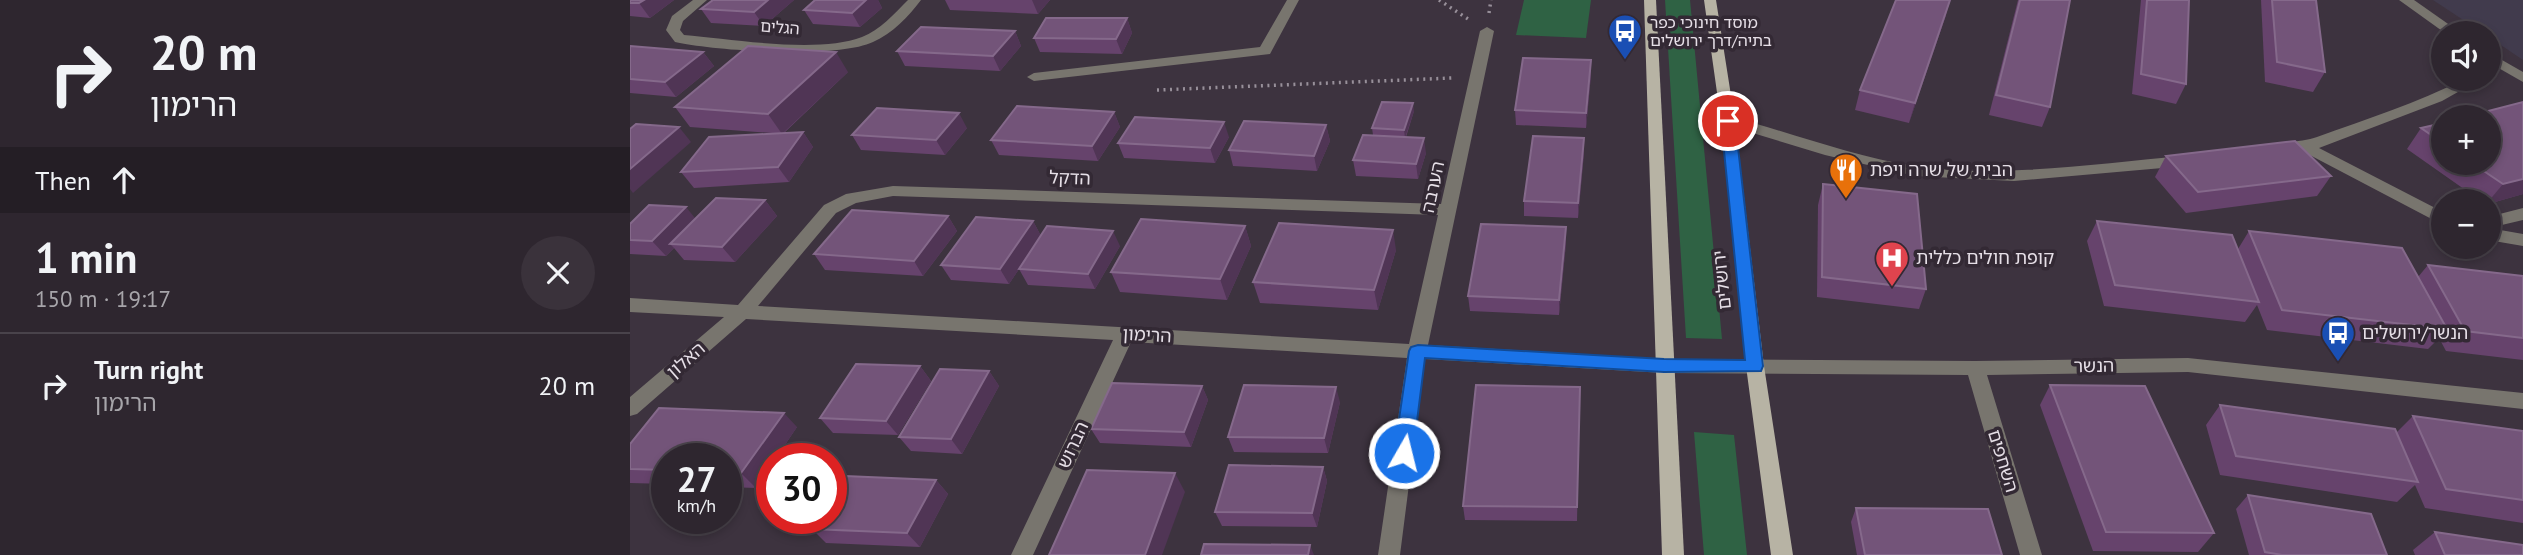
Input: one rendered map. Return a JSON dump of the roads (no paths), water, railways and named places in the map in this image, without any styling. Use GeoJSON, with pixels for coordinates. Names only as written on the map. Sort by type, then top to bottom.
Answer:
{"type":"FeatureCollection","features":[{"type":"Feature","properties":{"kind":"main road"},"geometry":{"type":"LineString","coordinates":[[1650,0],[1673,555]]}},
{"type":"Feature","properties":{"kind":"main road","name":"ירושלים"},"geometry":{"type":"LineString","coordinates":[[1710,0],[1728,121],[1755,366],[1782,555]]}},
{"type":"Feature","properties":{"kind":"street","name":"הגלים"},"geometry":{"type":"LineString","coordinates":[[701,0],[677,19],[673,30],[680,38],[817,47],[841,47],[867,40],[888,27],[915,0]]}},
{"type":"Feature","properties":{"kind":"street"},"geometry":{"type":"LineString","coordinates":[[1034,78],[1265,51],[1293,0]]}},
{"type":"Feature","properties":{"kind":"street"},"geometry":{"type":"LineString","coordinates":[[2405,0],[2437,21]]}},
{"type":"Feature","properties":{"kind":"street","name":"הערבה"},"geometry":{"type":"LineString","coordinates":[[1389,555],[1418,351],[1487,31]]}},
{"type":"Feature","properties":{"kind":"street"},"geometry":{"type":"LineString","coordinates":[[2501,68],[2523,78]]}},
{"type":"Feature","properties":{"kind":"street"},"geometry":{"type":"LineString","coordinates":[[2267,152],[2306,147],[2451,91]]}},
{"type":"Feature","properties":{"kind":"street"},"geometry":{"type":"LineString","coordinates":[[1728,121],[1830,152],[1915,171],[2014,176],[2202,159]]}},
{"type":"Feature","properties":{"kind":"street"},"geometry":{"type":"LineString","coordinates":[[2306,147],[2431,213]]}},
{"type":"Feature","properties":{"kind":"street","name":"הדקל"},"geometry":{"type":"LineString","coordinates":[[741,312],[830,209],[852,198],[893,191],[1448,210]]}},
{"type":"Feature","properties":{"kind":"street"},"geometry":{"type":"LineString","coordinates":[[2501,220],[2523,214]]}},
{"type":"Feature","properties":{"kind":"street"},"geometry":{"type":"LineString","coordinates":[[2501,236],[2523,240]]}},
{"type":"Feature","properties":{"kind":"street","name":"הרימון"},"geometry":{"type":"LineString","coordinates":[[630,305],[1664,366]]}},
{"type":"Feature","properties":{"kind":"street","name":"האלון"},"geometry":{"type":"LineString","coordinates":[[630,408],[741,312]]}},
{"type":"Feature","properties":{"kind":"street","name":"הברוש"},"geometry":{"type":"LineString","coordinates":[[1021,555],[1125,334]]}},
{"type":"Feature","properties":{"kind":"street","name":"הנשר"},"geometry":{"type":"LineString","coordinates":[[1664,366],[1975,368],[2188,365],[2523,401]]}},
{"type":"Feature","properties":{"kind":"street","name":"השחפים"},"geometry":{"type":"LineString","coordinates":[[1975,368],[2031,555]]}},
{"type":"Feature","properties":{"kind":"place","name":"מוסד חינוכי כפר בתיה/דרך ירושלים"},"geometry":{"type":"Point","coordinates":[1625,61]}},
{"type":"Feature","properties":{"kind":"place","name":"הבית של שרה ויפת"},"geometry":{"type":"Point","coordinates":[1846,200]}},
{"type":"Feature","properties":{"kind":"place","name":"קופת חולים כללית"},"geometry":{"type":"Point","coordinates":[1892,288]}},
{"type":"Feature","properties":{"kind":"place","name":"הנשר/ירושלים"},"geometry":{"type":"Point","coordinates":[2338,363]}}]}
